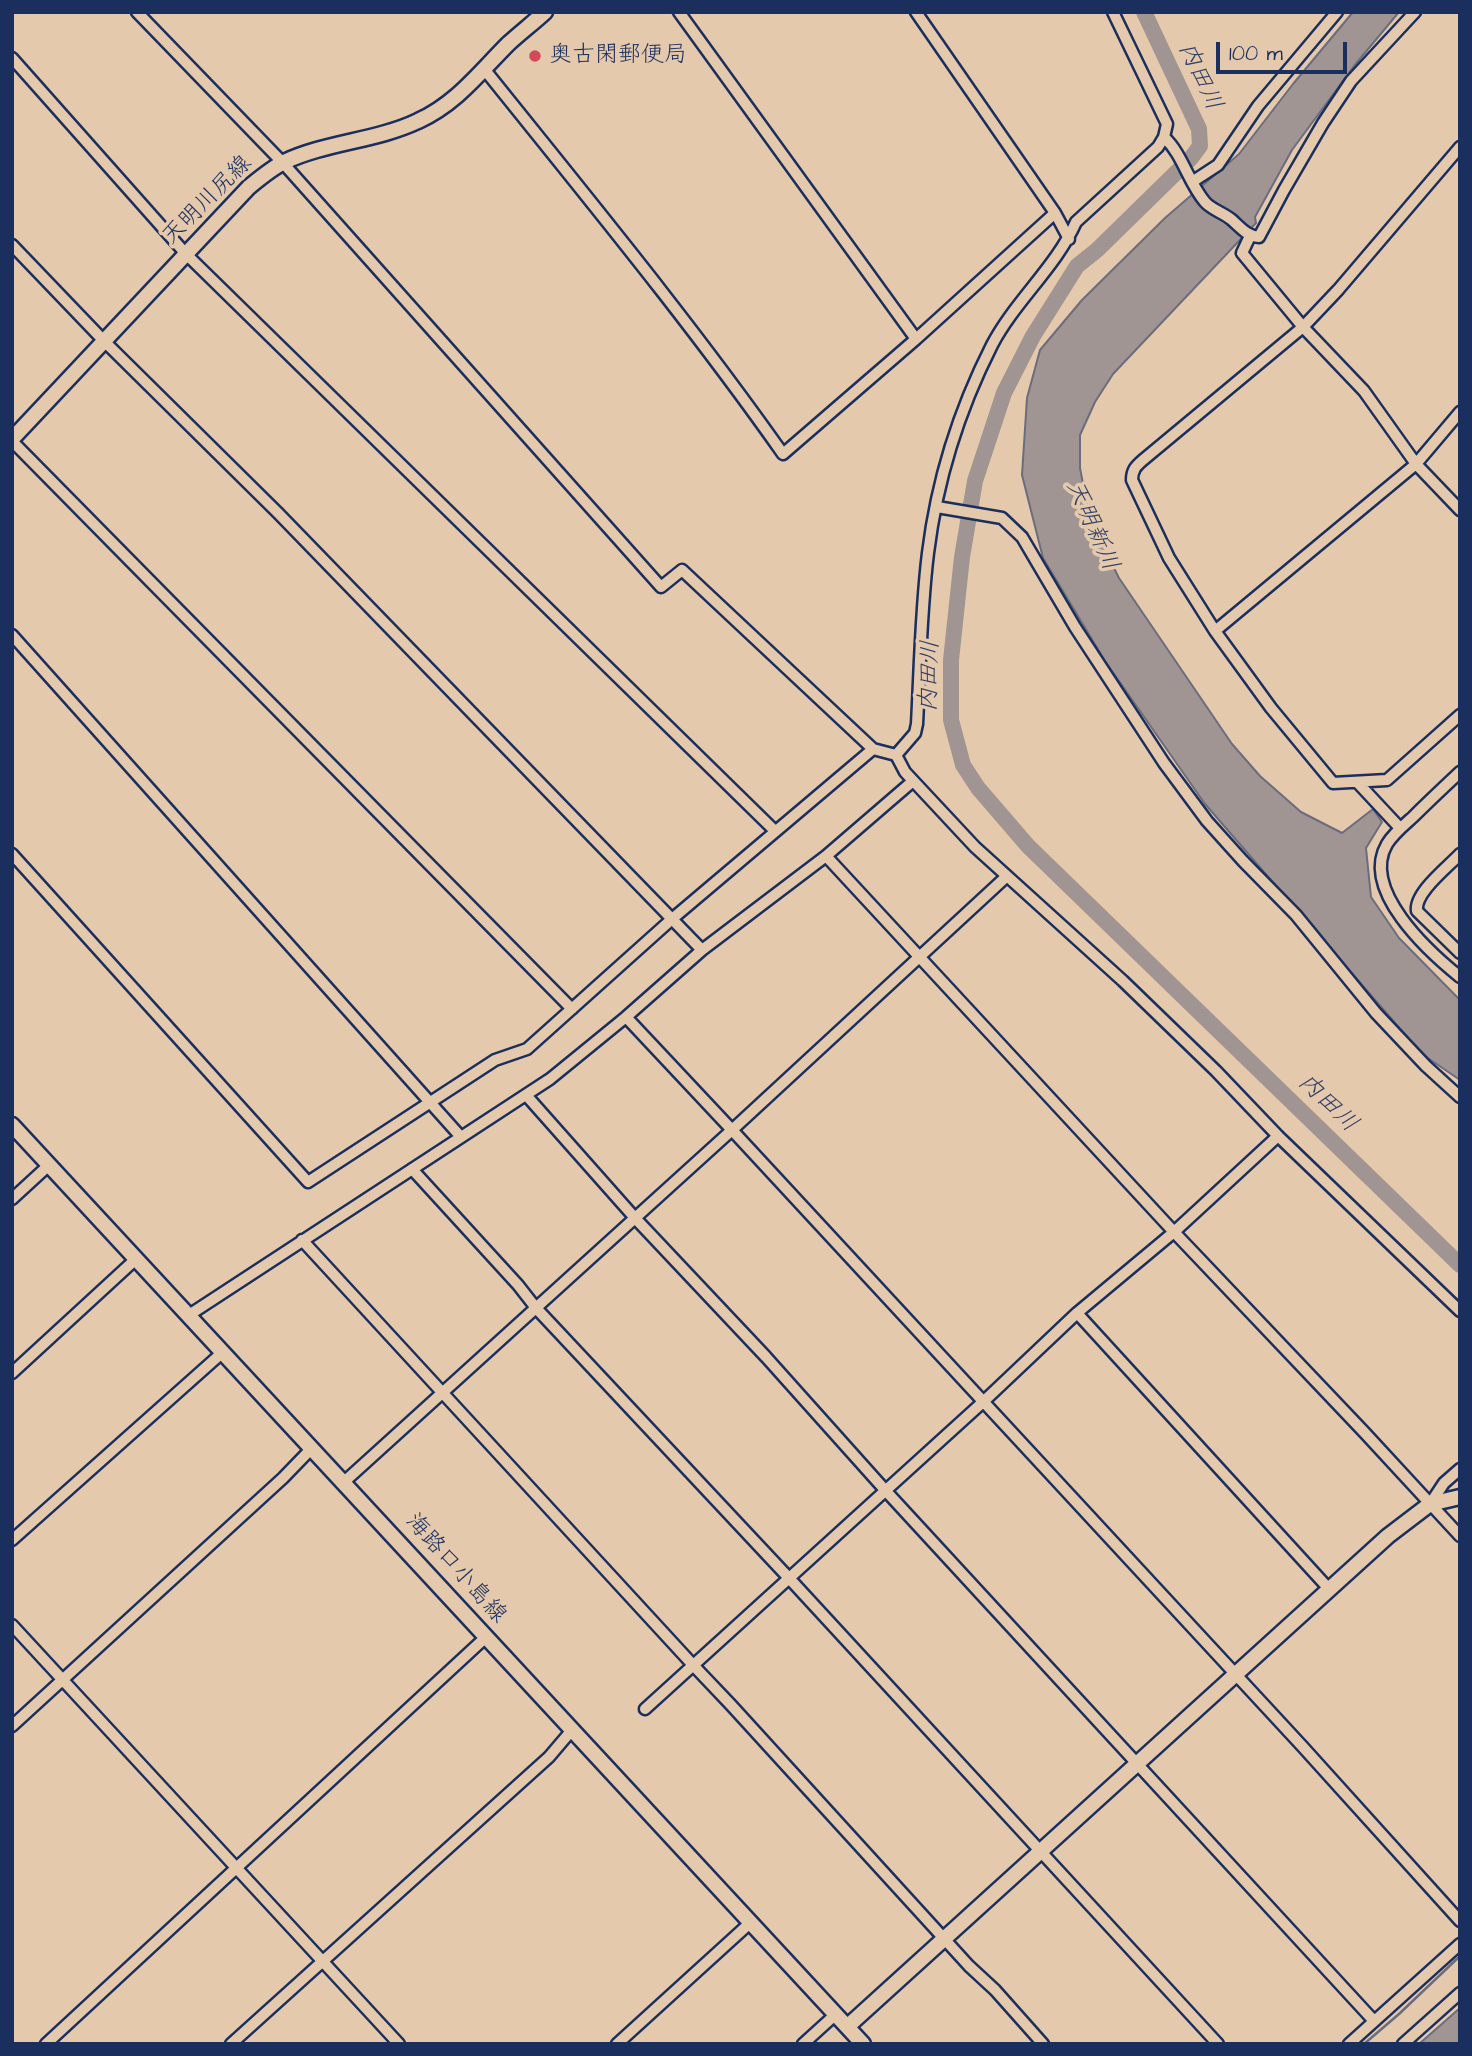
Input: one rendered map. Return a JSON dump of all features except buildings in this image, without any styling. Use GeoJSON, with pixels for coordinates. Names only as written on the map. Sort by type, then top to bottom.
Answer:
{"type":"FeatureCollection","features":[{"type":"Feature","properties":{"kind":"main road","name":"天明川尻線"},"geometry":{"type":"LineString","coordinates":[[12,440],[249,187],[284,163],[307,153],[419,121],[465,90],[510,43],[545,12]]}},
{"type":"Feature","properties":{"kind":"main road","name":"海路口小島線"},"geometry":{"type":"LineString","coordinates":[[12,1125],[863,2044]]}},
{"type":"Feature","properties":{"kind":"main road"},"geometry":{"type":"LineString","coordinates":[[848,2026],[1388,1536],[1430,1504],[1460,1497]]}},
{"type":"Feature","properties":{"kind":"street"},"geometry":{"type":"LineString","coordinates":[[137,12],[284,163],[661,587],[682,570],[873,749],[896,755],[905,772],[975,847],[1123,981],[1278,1136],[1460,1311]]}},
{"type":"Feature","properties":{"kind":"street"},"geometry":{"type":"LineString","coordinates":[[679,12],[916,339]]}},
{"type":"Feature","properties":{"kind":"street"},"geometry":{"type":"LineString","coordinates":[[916,12],[1055,213],[1069,239]]}},
{"type":"Feature","properties":{"kind":"street"},"geometry":{"type":"LineString","coordinates":[[1114,12],[1167,124],[1167,140],[1194,186],[1207,204],[1229,217],[1250,236],[1259,237],[1290,178],[1351,81],[1415,12]]}},
{"type":"Feature","properties":{"kind":"street"},"geometry":{"type":"LineString","coordinates":[[1194,186],[1218,165],[1258,106],[1337,12]]}},
{"type":"Feature","properties":{"kind":"street"},"geometry":{"type":"LineString","coordinates":[[12,58],[186,254],[775,831]]}},
{"type":"Feature","properties":{"kind":"street"},"geometry":{"type":"LineString","coordinates":[[485,69],[670,302],[783,454],[916,339],[1055,213]]}},
{"type":"Feature","properties":{"kind":"street"},"geometry":{"type":"LineString","coordinates":[[896,755],[915,733],[917,724],[926,571],[951,442],[974,383],[1007,319],[1069,239],[1076,222],[1167,140]]}},
{"type":"Feature","properties":{"kind":"street"},"geometry":{"type":"LineString","coordinates":[[1460,147],[1303,327],[1143,460],[1132,475],[1169,558],[1215,631],[1271,708],[1330,780],[1339,784],[1387,780],[1460,715]]}},
{"type":"Feature","properties":{"kind":"street"},"geometry":{"type":"LineString","coordinates":[[1250,236],[1242,253],[1303,327],[1364,391],[1416,464],[1460,510]]}},
{"type":"Feature","properties":{"kind":"street"},"geometry":{"type":"LineString","coordinates":[[12,245],[104,341],[278,513],[702,950]]}},
{"type":"Feature","properties":{"kind":"street"},"geometry":{"type":"LineString","coordinates":[[1215,631],[1416,464],[1460,412]]}},
{"type":"Feature","properties":{"kind":"street"},"geometry":{"type":"LineString","coordinates":[[12,440],[572,1009]]}},
{"type":"Feature","properties":{"kind":"street"},"geometry":{"type":"LineString","coordinates":[[937,507],[1002,518],[1022,537],[1112,684],[1164,763],[1207,821],[1296,915],[1376,1013],[1426,1066],[1460,1097]]}},
{"type":"Feature","properties":{"kind":"street"},"geometry":{"type":"LineString","coordinates":[[12,635],[461,1137]]}},
{"type":"Feature","properties":{"kind":"street"},"geometry":{"type":"LineString","coordinates":[[12,854],[308,1182],[495,1060],[527,1049],[672,919],[873,749]]}},
{"type":"Feature","properties":{"kind":"street"},"geometry":{"type":"LineString","coordinates":[[1460,772],[1400,828],[1386,845],[1381,862],[1383,883],[1390,901],[1403,920],[1420,940],[1460,977]]}},
{"type":"Feature","properties":{"kind":"street"},"geometry":{"type":"LineString","coordinates":[[189,1315],[550,1079],[702,950],[826,856],[914,781]]}},
{"type":"Feature","properties":{"kind":"street"},"geometry":{"type":"LineString","coordinates":[[1358,783],[1400,828]]}},
{"type":"Feature","properties":{"kind":"street"},"geometry":{"type":"LineString","coordinates":[[1460,854],[1419,897],[1416,906],[1417,911],[1460,953]]}},
{"type":"Feature","properties":{"kind":"street"},"geometry":{"type":"LineString","coordinates":[[826,856],[1460,1536]]}},
{"type":"Feature","properties":{"kind":"street"},"geometry":{"type":"LineString","coordinates":[[344,1482],[733,1130],[1007,876]]}},
{"type":"Feature","properties":{"kind":"street"},"geometry":{"type":"LineString","coordinates":[[625,1017],[733,1130],[1302,1746],[1460,1921]]}},
{"type":"Feature","properties":{"kind":"street"},"geometry":{"type":"LineString","coordinates":[[526,1095],[635,1218],[766,1357],[1374,2021]]}},
{"type":"Feature","properties":{"kind":"street"},"geometry":{"type":"LineString","coordinates":[[645,1709],[1077,1314],[1174,1232],[1278,1136]]}},
{"type":"Feature","properties":{"kind":"street"},"geometry":{"type":"LineString","coordinates":[[12,1199],[49,1165]]}},
{"type":"Feature","properties":{"kind":"street"},"geometry":{"type":"LineString","coordinates":[[412,1169],[536,1308],[1218,2044]]}},
{"type":"Feature","properties":{"kind":"street"},"geometry":{"type":"LineString","coordinates":[[302,1240],[1043,2044]]}},
{"type":"Feature","properties":{"kind":"street"},"geometry":{"type":"LineString","coordinates":[[12,1373],[137,1258]]}},
{"type":"Feature","properties":{"kind":"street"},"geometry":{"type":"LineString","coordinates":[[1077,1314],[1330,1590]]}},
{"type":"Feature","properties":{"kind":"street"},"geometry":{"type":"LineString","coordinates":[[12,1540],[223,1352]]}},
{"type":"Feature","properties":{"kind":"street"},"geometry":{"type":"LineString","coordinates":[[12,1726],[283,1478],[312,1448]]}},
{"type":"Feature","properties":{"kind":"street"},"geometry":{"type":"LineString","coordinates":[[1430,1504],[1444,1483],[1460,1469]]}},
{"type":"Feature","properties":{"kind":"street"},"geometry":{"type":"LineString","coordinates":[[12,1625],[399,2044]]}},
{"type":"Feature","properties":{"kind":"street"},"geometry":{"type":"LineString","coordinates":[[46,2044],[486,1637]]}},
{"type":"Feature","properties":{"kind":"street"},"geometry":{"type":"LineString","coordinates":[[231,2044],[549,1757],[572,1730]]}},
{"type":"Feature","properties":{"kind":"street"},"geometry":{"type":"LineString","coordinates":[[617,2044],[750,1923]]}},
{"type":"Feature","properties":{"kind":"street"},"geometry":{"type":"LineString","coordinates":[[1349,2044],[1460,1944]]}},
{"type":"Feature","properties":{"kind":"street"},"geometry":{"type":"LineString","coordinates":[[1403,2044],[1460,1993]]}},
{"type":"Feature","properties":{"kind":"street"},"geometry":{"type":"LineString","coordinates":[[803,2044],[836,2014]]}},
{"type":"Feature","properties":{"kind":"water","name":"天明新川"},"geometry":{"type":"Polygon","coordinates":[[[1353,12],[1399,12],[1354,66],[1292,150],[1255,217],[1256,223],[1113,374],[1095,402],[1080,435],[1080,468],[1090,520],[1119,578],[1232,744],[1260,776],[1301,812],[1342,833],[1373,809],[1382,822],[1366,848],[1371,897],[1399,938],[1460,1000],[1460,1080],[1422,1054],[1205,804],[1105,661],[1043,558],[1022,475],[1027,398],[1040,350],[1082,300],[1165,218],[1239,154],[1353,12]]]}},
{"type":"Feature","properties":{"kind":"water"},"geometry":{"type":"Polygon","coordinates":[[[1460,2008],[1460,2044],[1419,2044],[1460,2008]]]}},
{"type":"Feature","properties":{"kind":"waterway","name":"内田川"},"geometry":{"type":"LineString","coordinates":[[1144,12],[1199,129],[1200,146],[1097,250],[1077,266],[1033,336],[1004,393],[975,481],[962,557],[951,660],[951,720],[963,765],[978,788],[1028,846],[1460,1265]]}},
{"type":"Feature","properties":{"kind":"waterway"},"geometry":{"type":"LineString","coordinates":[[1364,2044],[1460,1956]]}},
{"type":"Feature","properties":{"kind":"place","name":"奥古閑郵便局"},"geometry":{"type":"Point","coordinates":[535,56]}}]}
